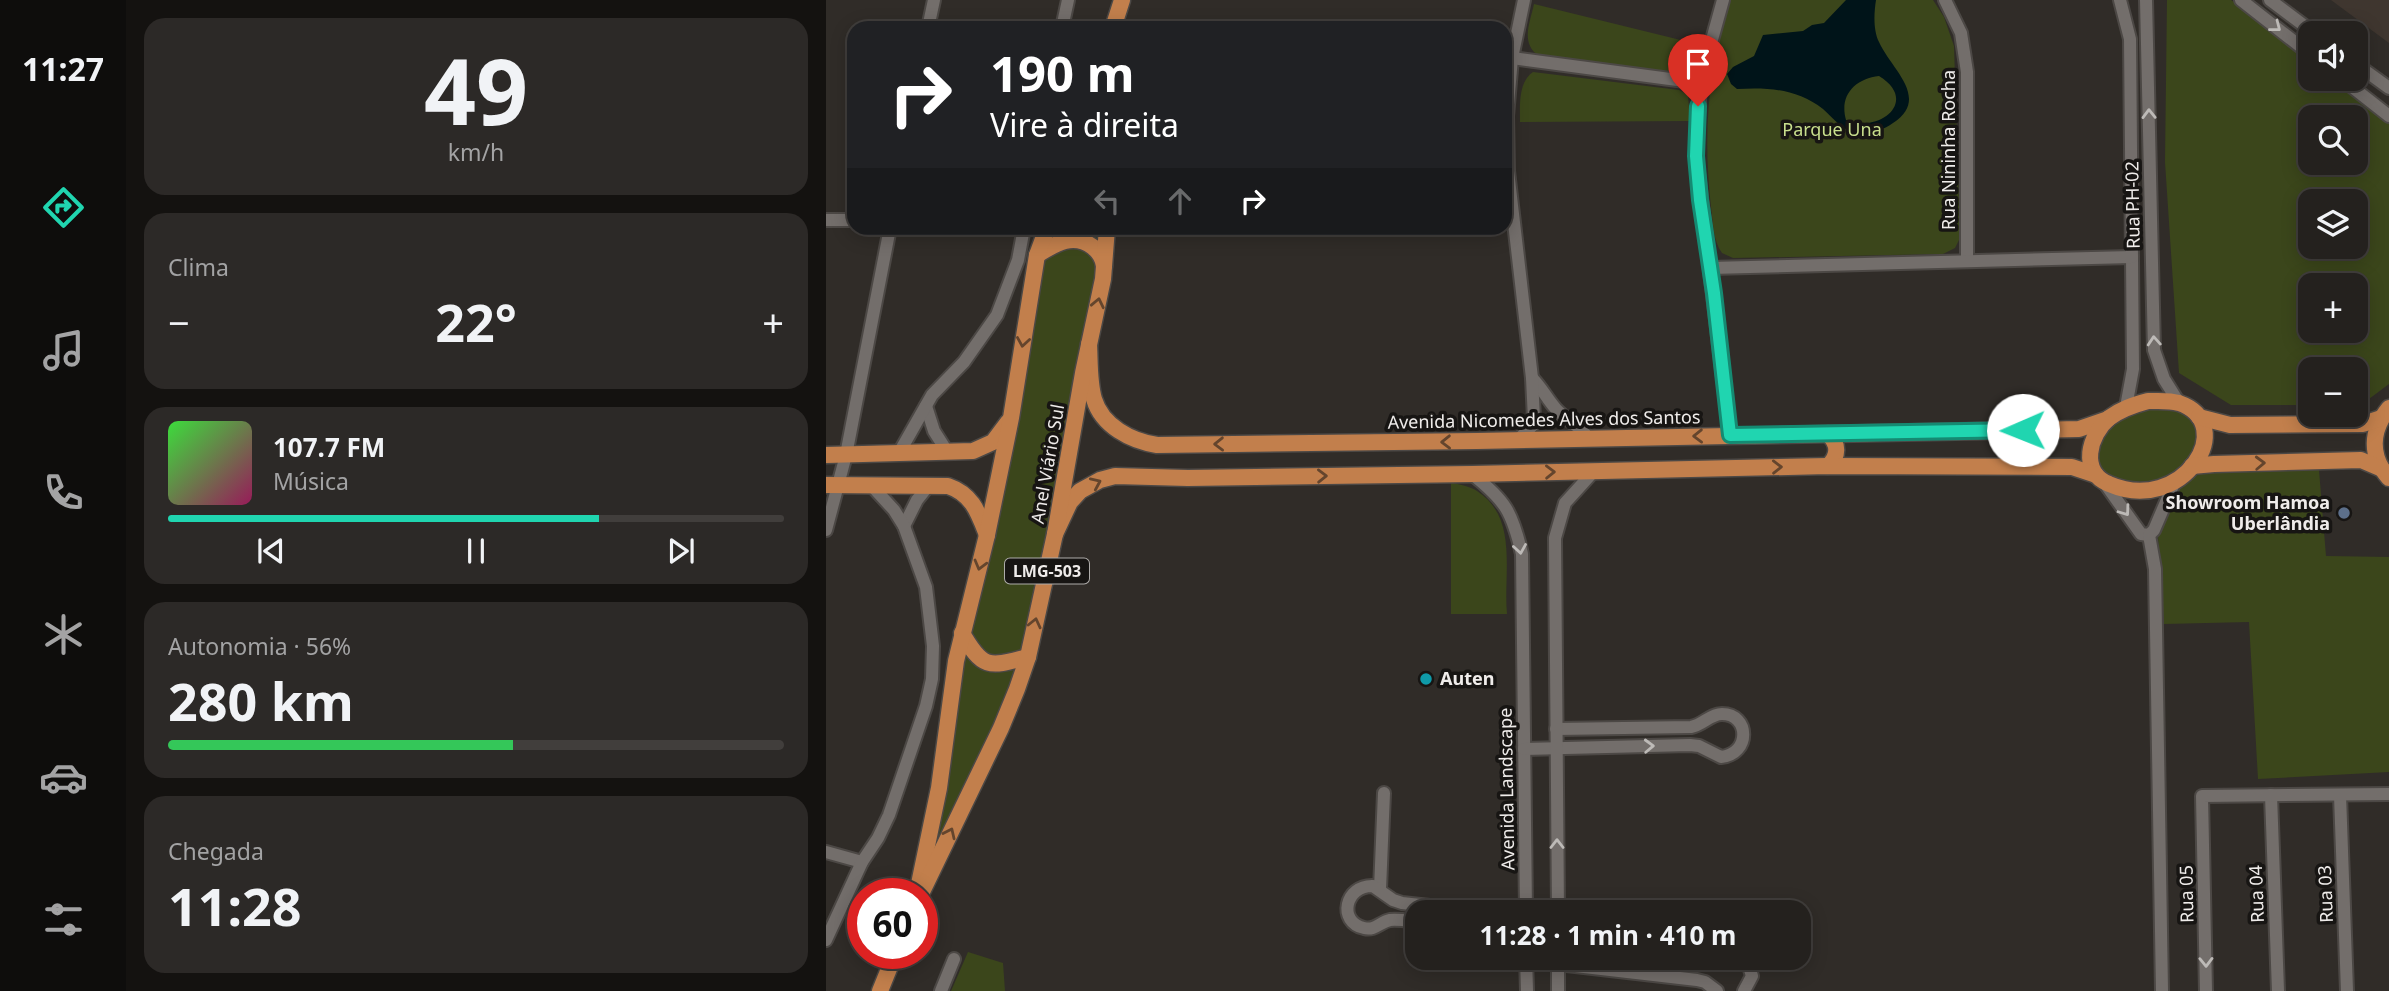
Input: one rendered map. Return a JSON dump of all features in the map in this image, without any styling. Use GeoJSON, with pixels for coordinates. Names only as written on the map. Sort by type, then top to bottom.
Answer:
{"type":"FeatureCollection","features":[{"type":"Feature","properties":{"kind":"main road"},"geometry":{"type":"LineString","coordinates":[[1115,21],[1122,0]]}},
{"type":"Feature","properties":{"kind":"main road"},"geometry":{"type":"LineString","coordinates":[[1121,21],[1122,0]]}},
{"type":"Feature","properties":{"kind":"main road","name":"Anel Viário Sul"},"geometry":{"type":"LineString","coordinates":[[922,878],[939,788],[956,660],[988,535],[1011,418],[1037,255],[1044,235]]}},
{"type":"Feature","properties":{"kind":"main road","name":"Anel Viário Sul"},"geometry":{"type":"LineString","coordinates":[[927,878],[1000,728],[1028,657],[1055,534],[1104,268],[1106,235]]}},
{"type":"Feature","properties":{"kind":"main road"},"geometry":{"type":"LineString","coordinates":[[1037,255],[1057,243],[1077,239],[1098,251],[1104,268]]}},
{"type":"Feature","properties":{"kind":"main road","name":"Avenida Nicomedes Alves dos Santos"},"geometry":{"type":"LineString","coordinates":[[1089,344],[1092,386],[1097,405],[1119,431],[1145,443],[1157,445],[1477,442],[2079,429],[2108,419]]}},
{"type":"Feature","properties":{"kind":"main road"},"geometry":{"type":"LineString","coordinates":[[2100,478],[2089,455],[2091,444],[2108,419],[2126,407],[2148,401],[2179,403],[2199,417],[2230,425],[2363,424],[2385,413]]}},
{"type":"Feature","properties":{"kind":"main road"},"geometry":{"type":"LineString","coordinates":[[2385,413],[2374,442],[2375,454],[2385,473]]}},
{"type":"Feature","properties":{"kind":"main road"},"geometry":{"type":"LineString","coordinates":[[1055,534],[1070,502],[1080,491],[1100,480],[1115,476],[1188,478],[1828,466],[2072,467],[2124,491],[2145,492],[2166,487],[2199,458],[2205,437],[2199,417]]}},
{"type":"Feature","properties":{"kind":"main road"},"geometry":{"type":"LineString","coordinates":[[826,456],[948,453],[984,448],[999,435],[1011,418]]}},
{"type":"Feature","properties":{"kind":"main road"},"geometry":{"type":"LineString","coordinates":[[1828,434],[1833,438],[1837,449],[1833,462],[1828,466]]}},
{"type":"Feature","properties":{"kind":"main road"},"geometry":{"type":"LineString","coordinates":[[1472,474],[1467,460],[1468,453],[1477,442]]}},
{"type":"Feature","properties":{"kind":"main road"},"geometry":{"type":"LineString","coordinates":[[2192,466],[2361,460],[2385,473]]}},
{"type":"Feature","properties":{"kind":"main road"},"geometry":{"type":"LineString","coordinates":[[832,485],[948,486],[960,490],[970,498],[988,535]]}},
{"type":"Feature","properties":{"kind":"main road"},"geometry":{"type":"LineString","coordinates":[[962,633],[972,652],[986,663],[1005,663],[1028,657]]}},
{"type":"Feature","properties":{"kind":"main road"},"geometry":{"type":"LineString","coordinates":[[880,991],[889,969]]}},
{"type":"Feature","properties":{"kind":"street"},"geometry":{"type":"LineString","coordinates":[[930,21],[934,0]]}},
{"type":"Feature","properties":{"kind":"street"},"geometry":{"type":"LineString","coordinates":[[1064,21],[1068,0]]}},
{"type":"Feature","properties":{"kind":"street"},"geometry":{"type":"LineString","coordinates":[[1524,0],[1512,58],[1700,83]]}},
{"type":"Feature","properties":{"kind":"street"},"geometry":{"type":"LineString","coordinates":[[1723,0],[1700,83],[1696,156],[1730,435]]}},
{"type":"Feature","properties":{"kind":"street","name":"Rua Nininha Rocha"},"geometry":{"type":"LineString","coordinates":[[1945,0],[1961,33],[1968,72],[1967,261]]}},
{"type":"Feature","properties":{"kind":"street","name":"Rua PH-02"},"geometry":{"type":"LineString","coordinates":[[2120,0],[2130,39],[2133,369],[2126,407]]}},
{"type":"Feature","properties":{"kind":"street","name":"Rua PH-02"},"geometry":{"type":"LineString","coordinates":[[2146,0],[2154,350],[2164,379],[2179,403]]}},
{"type":"Feature","properties":{"kind":"street"},"geometry":{"type":"LineString","coordinates":[[2241,0],[2298,45]]}},
{"type":"Feature","properties":{"kind":"street"},"geometry":{"type":"LineString","coordinates":[[2270,0],[2298,21]]}},
{"type":"Feature","properties":{"kind":"street"},"geometry":{"type":"LineString","coordinates":[[2368,73],[2389,88]]}},
{"type":"Feature","properties":{"kind":"street"},"geometry":{"type":"LineString","coordinates":[[2357,91],[2389,116]]}},
{"type":"Feature","properties":{"kind":"street"},"geometry":{"type":"LineString","coordinates":[[1512,206],[1532,378],[1534,419],[1532,426],[1518,440]]}},
{"type":"Feature","properties":{"kind":"street"},"geometry":{"type":"LineString","coordinates":[[826,220],[847,219]]}},
{"type":"Feature","properties":{"kind":"street"},"geometry":{"type":"LineString","coordinates":[[826,530],[832,485],[846,455],[889,235]]}},
{"type":"Feature","properties":{"kind":"street"},"geometry":{"type":"LineString","coordinates":[[899,453],[941,383],[964,362],[997,316],[1018,260],[1023,235]]}},
{"type":"Feature","properties":{"kind":"street"},"geometry":{"type":"LineString","coordinates":[[1710,268],[2132,257]]}},
{"type":"Feature","properties":{"kind":"street"},"geometry":{"type":"LineString","coordinates":[[1532,378],[1541,386],[1553,405],[1567,419],[1582,428],[1588,439]]}},
{"type":"Feature","properties":{"kind":"street"},"geometry":{"type":"LineString","coordinates":[[926,406],[930,421],[948,453]]}},
{"type":"Feature","properties":{"kind":"street"},"geometry":{"type":"LineString","coordinates":[[1558,900],[1555,538],[1565,503],[1594,471]]}},
{"type":"Feature","properties":{"kind":"street","name":"Avenida Landscape"},"geometry":{"type":"LineString","coordinates":[[1472,474],[1508,507],[1522,554],[1526,900]]}},
{"type":"Feature","properties":{"kind":"street"},"geometry":{"type":"LineString","coordinates":[[2100,478],[2141,534],[2149,535]]}},
{"type":"Feature","properties":{"kind":"street"},"geometry":{"type":"LineString","coordinates":[[2149,535],[2154,530],[2175,481]]}},
{"type":"Feature","properties":{"kind":"street"},"geometry":{"type":"LineString","coordinates":[[826,940],[829,923],[889,815],[926,706],[932,679],[933,646],[926,587],[904,526],[894,510],[871,485]]}},
{"type":"Feature","properties":{"kind":"street"},"geometry":{"type":"LineString","coordinates":[[904,526],[929,485]]}},
{"type":"Feature","properties":{"kind":"street"},"geometry":{"type":"LineString","coordinates":[[2149,535],[2155,569],[2162,991]]}},
{"type":"Feature","properties":{"kind":"street"},"geometry":{"type":"LineString","coordinates":[[1524,749],[1690,745],[1707,749],[1714,755],[1728,756],[1740,748],[1744,734],[1738,720],[1725,714],[1718,714],[1706,723],[1691,727],[1556,729]]}},
{"type":"Feature","properties":{"kind":"street"},"geometry":{"type":"LineString","coordinates":[[1609,728],[1610,748]]}},
{"type":"Feature","properties":{"kind":"street"},"geometry":{"type":"LineString","coordinates":[[1380,889],[1384,793]]}},
{"type":"Feature","properties":{"kind":"street"},"geometry":{"type":"LineString","coordinates":[[2271,795],[2389,794]]}},
{"type":"Feature","properties":{"kind":"street","name":"Rua 05"},"geometry":{"type":"LineString","coordinates":[[2206,991],[2202,796],[2271,795]]}},
{"type":"Feature","properties":{"kind":"street","name":"Rua 04"},"geometry":{"type":"LineString","coordinates":[[2271,795],[2278,991]]}},
{"type":"Feature","properties":{"kind":"street","name":"Rua 03"},"geometry":{"type":"LineString","coordinates":[[2340,795],[2347,991]]}},
{"type":"Feature","properties":{"kind":"street"},"geometry":{"type":"LineString","coordinates":[[826,852],[862,862]]}},
{"type":"Feature","properties":{"kind":"street"},"geometry":{"type":"LineString","coordinates":[[1405,902],[1386,896],[1380,889],[1366,886],[1353,892],[1349,899],[1348,913],[1356,925],[1370,929],[1391,920],[1405,921]]}},
{"type":"Feature","properties":{"kind":"street"},"geometry":{"type":"LineString","coordinates":[[941,991],[954,959]]}},
{"type":"Feature","properties":{"kind":"street"},"geometry":{"type":"LineString","coordinates":[[1526,970],[1527,991]]}},
{"type":"Feature","properties":{"kind":"street"},"geometry":{"type":"LineString","coordinates":[[1558,970],[1558,991]]}},
{"type":"Feature","properties":{"kind":"street"},"geometry":{"type":"LineString","coordinates":[[1646,970],[1705,982],[1717,991]]}},
{"type":"Feature","properties":{"kind":"street"},"geometry":{"type":"LineString","coordinates":[[1744,991],[1752,976],[1750,970]]}},
{"type":"Feature","properties":{"kind":"shaded area"},"geometry":{"type":"Polygon","coordinates":[[[1846,0],[1876,0],[1874,21],[1877,37],[1905,83],[1908,94],[1909,104],[1893,123],[1876,131],[1852,132],[1813,102],[1793,93],[1760,88],[1737,89],[1731,84],[1727,74],[1733,67],[1754,56],[1763,35],[1803,31],[1812,25],[1824,23],[1846,0]],[[1879,76],[1856,85],[1845,103],[1846,120],[1872,122],[1891,112],[1896,95],[1891,85],[1879,76]]]}},
{"type":"Feature","properties":{"kind":"shaded area"},"geometry":{"type":"Polygon","coordinates":[[[2331,0],[2389,0],[2389,43],[2368,27],[2368,21],[2359,21],[2331,0]]]}},
{"type":"Feature","properties":{"kind":"green space","name":"Parque Una"},"geometry":{"type":"Polygon","coordinates":[[[1731,0],[1933,0],[1944,17],[1954,46],[1960,238],[1955,248],[1943,254],[1733,258],[1722,253],[1713,225],[1707,128],[1712,77],[1731,0]]]}},
{"type":"Feature","properties":{"kind":"green space"},"geometry":{"type":"Polygon","coordinates":[[[2167,0],[2231,0],[2298,45],[2298,91],[2366,91],[2389,106],[2389,384],[2368,400],[2368,357],[2298,357],[2298,405],[2231,405],[2179,373],[2165,162],[2167,0]]]}},
{"type":"Feature","properties":{"kind":"green space"},"geometry":{"type":"Polygon","coordinates":[[[1534,4],[1701,45],[1699,55],[1693,67],[1680,74],[1539,56],[1533,51],[1528,39],[1534,4]]]}},
{"type":"Feature","properties":{"kind":"green space"},"geometry":{"type":"Polygon","coordinates":[[[1533,72],[1679,90],[1688,95],[1690,121],[1520,122],[1522,88],[1533,72]]]}},
{"type":"Feature","properties":{"kind":"green space"},"geometry":{"type":"Polygon","coordinates":[[[1046,235],[1106,235],[1028,657],[928,878],[924,878],[1046,235]]]}},
{"type":"Feature","properties":{"kind":"green space"},"geometry":{"type":"Polygon","coordinates":[[[2148,408],[2177,410],[2194,421],[2197,442],[2194,452],[2173,475],[2157,482],[2131,482],[2108,476],[2098,461],[2102,437],[2122,418],[2148,408]]]}},
{"type":"Feature","properties":{"kind":"green space"},"geometry":{"type":"Polygon","coordinates":[[[2319,470],[2326,556],[2389,557],[2389,772],[2258,779],[2249,622],[2164,624],[2158,537],[2178,487],[2197,471],[2319,470]]]}},
{"type":"Feature","properties":{"kind":"green space"},"geometry":{"type":"Polygon","coordinates":[[[1451,482],[1477,491],[1490,502],[1499,516],[1506,547],[1507,614],[1451,614],[1451,482]]]}},
{"type":"Feature","properties":{"kind":"green space"},"geometry":{"type":"Polygon","coordinates":[[[968,952],[1003,963],[1005,991],[951,991],[968,952]]]}},
{"type":"Feature","properties":{"kind":"place","name":"Showroom Hamoa Uberlândia"},"geometry":{"type":"Point","coordinates":[2344,513]}},
{"type":"Feature","properties":{"kind":"place","name":"Auten"},"geometry":{"type":"Point","coordinates":[1426,679]}},
{"type":"Feature","properties":{"kind":"route"},"geometry":{"type":"LineString","coordinates":[[1698,106],[1696,156],[1700,200],[1714,293],[1730,435],[2023,430]]}}]}
